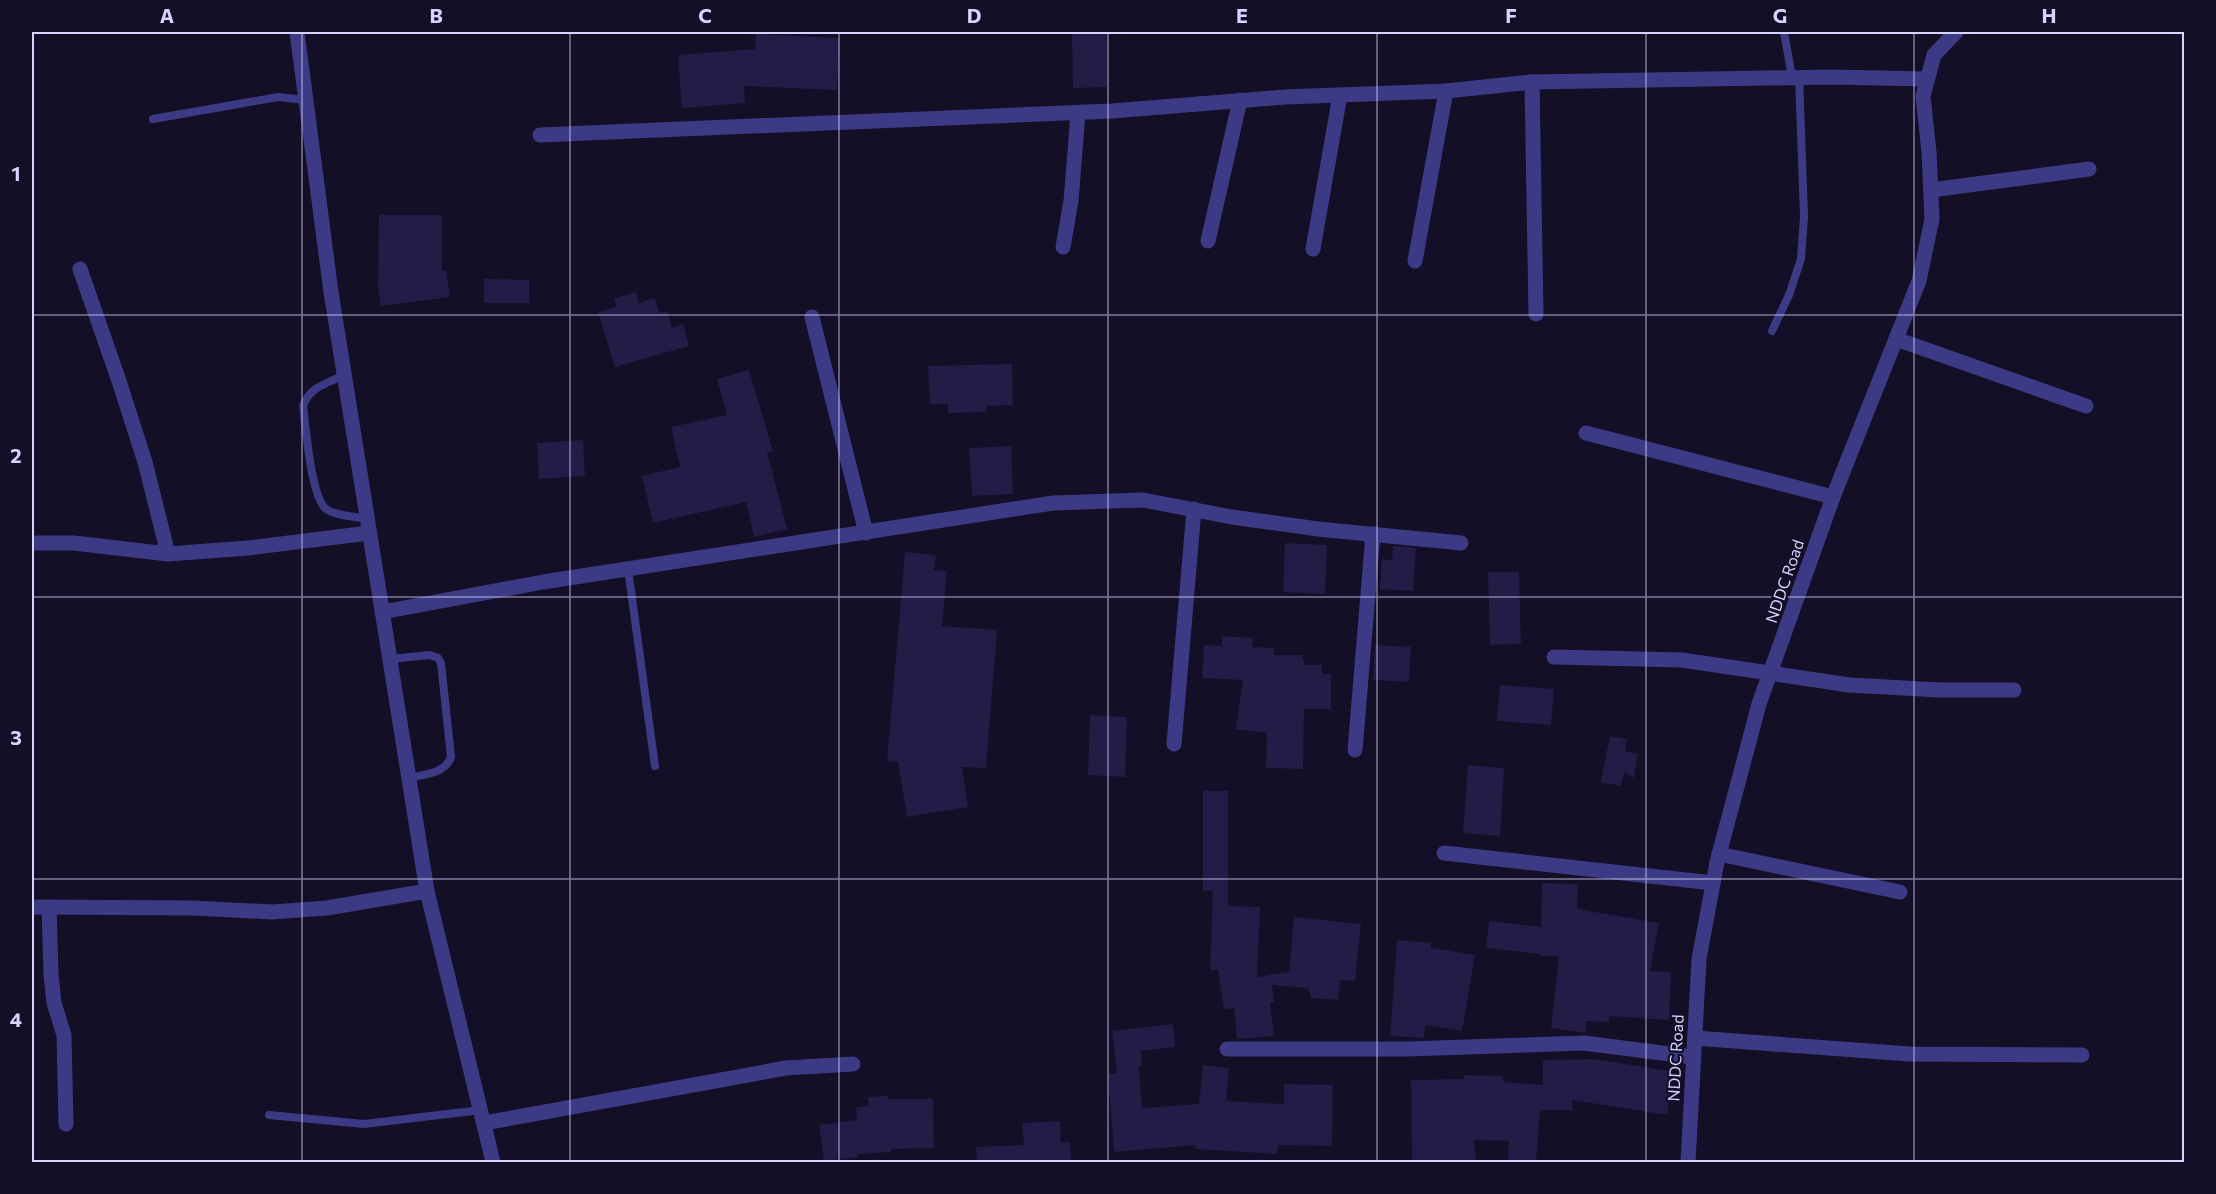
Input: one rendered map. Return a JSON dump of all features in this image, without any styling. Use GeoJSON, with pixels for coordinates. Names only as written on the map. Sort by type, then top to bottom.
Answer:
{"type":"FeatureCollection","features":[{"type":"Feature","properties":{"kind":"street"},"geometry":{"type":"LineString","coordinates":[[297,32],[344,375],[427,891],[493,1162]]}},
{"type":"Feature","properties":{"kind":"street","name":"NDDC Road"},"geometry":{"type":"LineString","coordinates":[[1688,1162],[1699,959],[1719,854],[1759,704],[1833,497],[1919,281],[1932,219],[1929,152],[1923,96],[1934,55],[1954,33]]}},
{"type":"Feature","properties":{"kind":"street"},"geometry":{"type":"LineString","coordinates":[[540,135],[1078,113],[1340,94],[1446,91],[1532,82],[1795,77],[1927,79]]}},
{"type":"Feature","properties":{"kind":"street"},"geometry":{"type":"LineString","coordinates":[[1532,82],[1536,314]]}},
{"type":"Feature","properties":{"kind":"street"},"geometry":{"type":"LineString","coordinates":[[1415,261],[1446,91]]}},
{"type":"Feature","properties":{"kind":"street"},"geometry":{"type":"LineString","coordinates":[[1313,249],[1340,94]]}},
{"type":"Feature","properties":{"kind":"street"},"geometry":{"type":"LineString","coordinates":[[1208,241],[1240,100]]}},
{"type":"Feature","properties":{"kind":"street"},"geometry":{"type":"LineString","coordinates":[[1063,247],[1071,201],[1078,113]]}},
{"type":"Feature","properties":{"kind":"street"},"geometry":{"type":"LineString","coordinates":[[1931,189],[2089,169]]}},
{"type":"Feature","properties":{"kind":"street"},"geometry":{"type":"LineString","coordinates":[[80,269],[145,462],[168,554]]}},
{"type":"Feature","properties":{"kind":"street"},"geometry":{"type":"LineString","coordinates":[[812,317],[866,533]]}},
{"type":"Feature","properties":{"kind":"street"},"geometry":{"type":"LineString","coordinates":[[1896,339],[2086,406]]}},
{"type":"Feature","properties":{"kind":"street"},"geometry":{"type":"LineString","coordinates":[[1586,433],[1833,497]]}},
{"type":"Feature","properties":{"kind":"street"},"geometry":{"type":"LineString","coordinates":[[382,612],[628,568],[1053,503],[1143,500],[1243,519],[1461,543]]}},
{"type":"Feature","properties":{"kind":"street"},"geometry":{"type":"LineString","coordinates":[[1174,744],[1194,509]]}},
{"type":"Feature","properties":{"kind":"street"},"geometry":{"type":"LineString","coordinates":[[32,543],[74,543],[168,554],[248,548],[368,526]]}},
{"type":"Feature","properties":{"kind":"street"},"geometry":{"type":"LineString","coordinates":[[1355,750],[1373,534]]}},
{"type":"Feature","properties":{"kind":"street"},"geometry":{"type":"LineString","coordinates":[[1554,657],[1682,660],[1849,685],[1940,690],[2014,690]]}},
{"type":"Feature","properties":{"kind":"street"},"geometry":{"type":"LineString","coordinates":[[1444,853],[1713,883]]}},
{"type":"Feature","properties":{"kind":"street"},"geometry":{"type":"LineString","coordinates":[[1719,854],[1900,892]]}},
{"type":"Feature","properties":{"kind":"street"},"geometry":{"type":"LineString","coordinates":[[32,907],[194,908],[273,912],[327,908],[427,891]]}},
{"type":"Feature","properties":{"kind":"street"},"geometry":{"type":"LineString","coordinates":[[50,907],[54,1003],[64,1035],[66,1124]]}},
{"type":"Feature","properties":{"kind":"street"},"geometry":{"type":"LineString","coordinates":[[1695,1038],[1909,1054],[2082,1055]]}},
{"type":"Feature","properties":{"kind":"street"},"geometry":{"type":"LineString","coordinates":[[1227,1049],[1408,1049],[1584,1043],[1693,1057]]}},
{"type":"Feature","properties":{"kind":"street"},"geometry":{"type":"LineString","coordinates":[[482,1116],[786,1068],[853,1064]]}},
{"type":"Feature","properties":{"kind":"lane"},"geometry":{"type":"LineString","coordinates":[[1772,330],[1789,295],[1801,259],[1804,216],[1795,77],[1784,32]]}},
{"type":"Feature","properties":{"kind":"lane"},"geometry":{"type":"LineString","coordinates":[[153,119],[278,97],[306,100]]}},
{"type":"Feature","properties":{"kind":"lane"},"geometry":{"type":"LineString","coordinates":[[344,375],[316,388],[306,396],[303,406],[315,488],[319,501],[328,511],[368,526]]}},
{"type":"Feature","properties":{"kind":"lane"},"geometry":{"type":"LineString","coordinates":[[628,568],[655,766]]}},
{"type":"Feature","properties":{"kind":"lane"},"geometry":{"type":"LineString","coordinates":[[390,659],[430,656],[438,658],[441,663],[451,757],[448,765],[443,769],[409,778]]}},
{"type":"Feature","properties":{"kind":"lane"},"geometry":{"type":"LineString","coordinates":[[269,1115],[364,1124],[482,1116]]}},
{"type":"Feature","properties":{"kind":"building"},"geometry":{"type":"Polygon","coordinates":[[[756,34],[840,38],[837,90],[744,86],[745,103],[682,108],[678,55],[755,49],[756,34]]]}},
{"type":"Feature","properties":{"kind":"building"},"geometry":{"type":"Polygon","coordinates":[[[1072,34],[1107,34],[1107,87],[1073,88],[1072,34]]]}},
{"type":"Feature","properties":{"kind":"building"},"geometry":{"type":"Polygon","coordinates":[[[379,215],[442,215],[442,271],[446,270],[450,297],[381,306],[378,286],[379,215]]]}},
{"type":"Feature","properties":{"kind":"building"},"geometry":{"type":"Polygon","coordinates":[[[484,279],[529,280],[529,303],[484,303],[484,279]]]}},
{"type":"Feature","properties":{"kind":"building"},"geometry":{"type":"Polygon","coordinates":[[[636,292],[639,303],[655,298],[659,313],[667,311],[672,328],[683,324],[689,346],[615,367],[598,312],[617,307],[614,298],[636,292]]]}},
{"type":"Feature","properties":{"kind":"building"},"geometry":{"type":"Polygon","coordinates":[[[1012,364],[1013,405],[986,406],[987,412],[948,413],[948,404],[930,404],[928,366],[1012,364]]]}},
{"type":"Feature","properties":{"kind":"building"},"geometry":{"type":"Polygon","coordinates":[[[749,370],[773,451],[767,452],[787,529],[754,537],[746,502],[653,523],[642,476],[680,467],[671,427],[727,415],[717,379],[749,370]]]}},
{"type":"Feature","properties":{"kind":"building"},"geometry":{"type":"Polygon","coordinates":[[[583,440],[585,476],[539,479],[537,443],[583,440]]]}},
{"type":"Feature","properties":{"kind":"building"},"geometry":{"type":"Polygon","coordinates":[[[1011,446],[1013,494],[972,496],[969,448],[1011,446]]]}},
{"type":"Feature","properties":{"kind":"building"},"geometry":{"type":"Polygon","coordinates":[[[1285,543],[1327,545],[1325,594],[1283,592],[1285,543]]]}},
{"type":"Feature","properties":{"kind":"building"},"geometry":{"type":"Polygon","coordinates":[[[1393,546],[1416,548],[1413,591],[1380,589],[1382,559],[1392,560],[1393,546]]]}},
{"type":"Feature","properties":{"kind":"building"},"geometry":{"type":"Polygon","coordinates":[[[905,552],[936,555],[934,570],[947,571],[942,626],[997,630],[986,768],[962,767],[968,807],[907,817],[898,762],[887,761],[905,552]]]}},
{"type":"Feature","properties":{"kind":"building"},"geometry":{"type":"Polygon","coordinates":[[[1488,572],[1519,572],[1521,644],[1490,645],[1488,572]]]}},
{"type":"Feature","properties":{"kind":"building"},"geometry":{"type":"Polygon","coordinates":[[[1222,636],[1253,638],[1252,647],[1274,648],[1274,655],[1302,655],[1305,665],[1322,665],[1322,674],[1331,674],[1331,709],[1304,709],[1303,769],[1266,768],[1267,733],[1236,729],[1243,680],[1202,678],[1204,645],[1222,646],[1222,636]]]}},
{"type":"Feature","properties":{"kind":"building"},"geometry":{"type":"Polygon","coordinates":[[[1375,645],[1411,647],[1409,682],[1373,680],[1375,645]]]}},
{"type":"Feature","properties":{"kind":"building"},"geometry":{"type":"Polygon","coordinates":[[[1500,685],[1554,689],[1551,725],[1497,721],[1500,685]]]}},
{"type":"Feature","properties":{"kind":"building"},"geometry":{"type":"Polygon","coordinates":[[[1090,715],[1127,717],[1125,777],[1088,775],[1090,715]]]}},
{"type":"Feature","properties":{"kind":"building"},"geometry":{"type":"Polygon","coordinates":[[[1610,736],[1627,739],[1625,751],[1638,754],[1634,778],[1624,772],[1621,786],[1601,782],[1610,736]]]}},
{"type":"Feature","properties":{"kind":"building"},"geometry":{"type":"Polygon","coordinates":[[[1468,765],[1504,768],[1500,836],[1463,833],[1468,765]]]}},
{"type":"Feature","properties":{"kind":"building"},"geometry":{"type":"Polygon","coordinates":[[[1203,791],[1228,791],[1228,906],[1260,907],[1257,977],[1289,972],[1294,917],[1361,924],[1355,981],[1340,980],[1338,1000],[1311,998],[1308,988],[1272,985],[1274,1002],[1270,1003],[1274,1036],[1237,1039],[1234,1008],[1224,1009],[1218,970],[1210,970],[1213,891],[1203,891],[1203,791]]]}},
{"type":"Feature","properties":{"kind":"building"},"geometry":{"type":"Polygon","coordinates":[[[1542,883],[1578,884],[1577,909],[1659,923],[1650,971],[1671,972],[1669,1020],[1609,1016],[1609,1022],[1586,1021],[1586,1033],[1551,1028],[1559,956],[1540,956],[1540,954],[1486,948],[1489,921],[1541,927],[1542,883]]]}},
{"type":"Feature","properties":{"kind":"building"},"geometry":{"type":"Polygon","coordinates":[[[1397,940],[1431,943],[1431,948],[1475,955],[1462,1031],[1425,1025],[1424,1038],[1390,1036],[1397,940]]]}},
{"type":"Feature","properties":{"kind":"building"},"geometry":{"type":"Polygon","coordinates":[[[1173,1024],[1175,1047],[1141,1051],[1142,1065],[1139,1066],[1142,1108],[1199,1104],[1203,1065],[1229,1068],[1226,1101],[1284,1104],[1284,1084],[1333,1085],[1332,1146],[1278,1145],[1277,1154],[1195,1149],[1196,1145],[1114,1152],[1108,1074],[1117,1073],[1112,1031],[1173,1024]]]}},
{"type":"Feature","properties":{"kind":"building"},"geometry":{"type":"Polygon","coordinates":[[[1595,1059],[1674,1072],[1667,1115],[1572,1100],[1573,1110],[1540,1110],[1536,1162],[1508,1162],[1509,1141],[1474,1140],[1476,1162],[1412,1162],[1411,1080],[1463,1079],[1464,1075],[1503,1076],[1503,1082],[1543,1085],[1543,1060],[1595,1059]]]}},
{"type":"Feature","properties":{"kind":"building"},"geometry":{"type":"Polygon","coordinates":[[[888,1096],[888,1099],[933,1099],[934,1148],[891,1149],[891,1152],[858,1154],[858,1157],[824,1161],[819,1125],[857,1120],[856,1107],[869,1106],[868,1097],[888,1096]]]}},
{"type":"Feature","properties":{"kind":"building"},"geometry":{"type":"Polygon","coordinates":[[[1060,1121],[1061,1143],[1070,1142],[1071,1162],[977,1162],[976,1147],[1024,1145],[1022,1123],[1060,1121]]]}}]}
